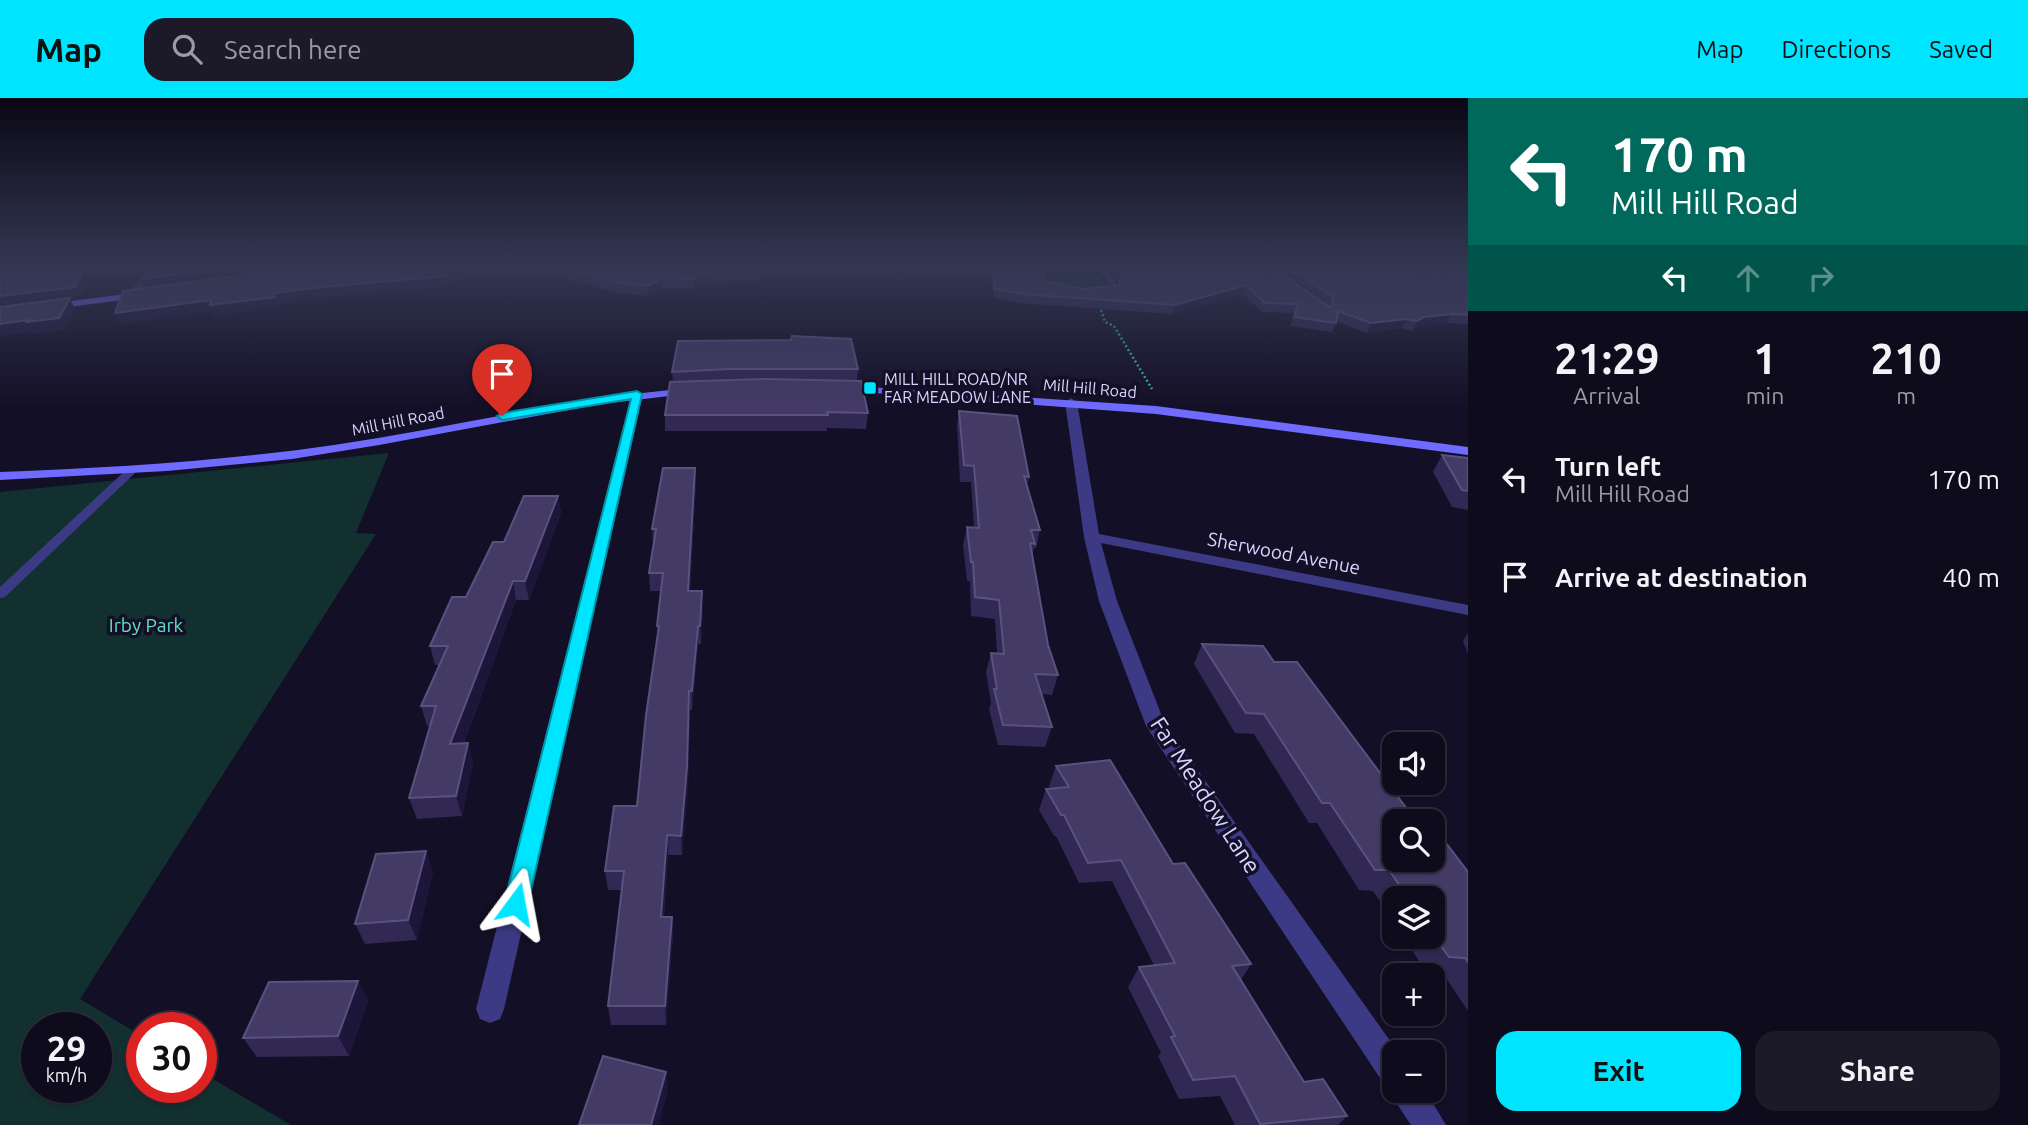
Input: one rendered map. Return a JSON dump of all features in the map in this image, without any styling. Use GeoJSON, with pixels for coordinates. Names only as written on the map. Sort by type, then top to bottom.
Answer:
{"type":"FeatureCollection","features":[{"type":"Feature","properties":{"kind":"street","name":"Mill Hill Road"},"geometry":{"type":"LineString","coordinates":[[822,388],[1071,402],[1165,411],[1468,451]]}},
{"type":"Feature","properties":{"kind":"street","name":"Mill Hill Road"},"geometry":{"type":"LineString","coordinates":[[0,476],[131,471],[334,449],[548,407],[637,394],[710,390]]}},
{"type":"Feature","properties":{"kind":"street"},"geometry":{"type":"LineString","coordinates":[[491,1009],[637,394]]}},
{"type":"Feature","properties":{"kind":"street","name":"Far Meadow Lane"},"geometry":{"type":"LineString","coordinates":[[1071,402],[1091,537],[1108,601],[1156,726],[1382,1054]]}},
{"type":"Feature","properties":{"kind":"street","name":"Sherwood Avenue"},"geometry":{"type":"LineString","coordinates":[[1091,537],[1468,610]]}},
{"type":"Feature","properties":{"kind":"street"},"geometry":{"type":"LineString","coordinates":[[1415,1103],[1430,1125]]}},
{"type":"Feature","properties":{"kind":"lane"},"geometry":{"type":"LineString","coordinates":[[0,594],[131,471]]}},
{"type":"Feature","properties":{"kind":"path"},"geometry":{"type":"LineString","coordinates":[[1099,312],[1105,322],[1114,326],[1165,411]]}},
{"type":"Feature","properties":{"kind":"green space","name":"Irby Park"},"geometry":{"type":"Polygon","coordinates":[[[389,453],[356,533],[376,534],[80,999],[102,1012],[21,1012],[21,1103],[112,1103],[112,1018],[126,1026],[126,1103],[217,1103],[217,1081],[291,1125],[0,1125],[0,492],[389,453]]]}},
{"type":"Feature","properties":{"kind":"building"},"geometry":{"type":"Polygon","coordinates":[[[0,312],[62,312],[59,318],[0,324],[0,312]]]}},
{"type":"Feature","properties":{"kind":"building"},"geometry":{"type":"Polygon","coordinates":[[[1296,312],[1338,312],[1336,323],[1294,317],[1296,312]]]}},
{"type":"Feature","properties":{"kind":"building"},"geometry":{"type":"Polygon","coordinates":[[[1341,312],[1468,312],[1468,315],[1424,317],[1417,321],[1406,319],[1371,323],[1341,312]]]}},
{"type":"Feature","properties":{"kind":"building"},"geometry":{"type":"Polygon","coordinates":[[[792,336],[851,339],[858,369],[672,372],[678,341],[791,340],[792,336]]]}},
{"type":"Feature","properties":{"kind":"building"},"geometry":{"type":"Polygon","coordinates":[[[766,379],[861,381],[868,413],[665,415],[670,382],[766,379]]]}},
{"type":"Feature","properties":{"kind":"building"},"geometry":{"type":"Polygon","coordinates":[[[959,411],[1017,416],[1029,477],[1024,476],[1040,530],[1031,530],[1035,544],[1030,543],[1048,645],[1058,675],[1035,674],[1052,727],[1003,725],[994,689],[997,689],[991,653],[1004,654],[999,600],[975,597],[967,527],[979,528],[974,466],[964,465],[959,411]]]}},
{"type":"Feature","properties":{"kind":"building"},"geometry":{"type":"Polygon","coordinates":[[[1442,455],[1468,458],[1468,491],[1462,490],[1442,455]]]}},
{"type":"Feature","properties":{"kind":"building"},"geometry":{"type":"Polygon","coordinates":[[[663,468],[695,468],[688,591],[702,591],[692,691],[689,691],[687,767],[681,836],[667,835],[661,917],[672,917],[665,1006],[608,1006],[624,871],[605,871],[614,806],[637,806],[646,715],[659,626],[663,573],[649,573],[656,529],[652,529],[663,468]]]}},
{"type":"Feature","properties":{"kind":"building"},"geometry":{"type":"Polygon","coordinates":[[[524,496],[558,496],[525,581],[513,581],[450,744],[468,743],[456,796],[409,798],[436,706],[421,706],[448,646],[430,646],[452,597],[466,597],[493,542],[504,542],[524,496]]]}},
{"type":"Feature","properties":{"kind":"building"},"geometry":{"type":"Polygon","coordinates":[[[1202,644],[1263,646],[1274,662],[1297,662],[1382,776],[1382,795],[1397,795],[1407,809],[1382,809],[1382,870],[1375,870],[1330,803],[1322,803],[1264,714],[1246,713],[1202,644]]]}},
{"type":"Feature","properties":{"kind":"building"},"geometry":{"type":"Polygon","coordinates":[[[1110,760],[1173,864],[1185,863],[1251,964],[1232,966],[1304,1082],[1323,1079],[1347,1116],[1260,1124],[1235,1076],[1193,1080],[1171,1037],[1175,1036],[1139,967],[1175,963],[1121,860],[1088,863],[1064,815],[1061,815],[1046,789],[1069,787],[1056,766],[1110,760]]]}},
{"type":"Feature","properties":{"kind":"building"},"geometry":{"type":"Polygon","coordinates":[[[1445,842],[1468,872],[1468,962],[1465,958],[1449,957],[1443,949],[1445,886],[1400,886],[1390,872],[1445,872],[1445,842]]]}},
{"type":"Feature","properties":{"kind":"building"},"geometry":{"type":"Polygon","coordinates":[[[426,851],[408,920],[355,924],[376,854],[426,851]]]}},
{"type":"Feature","properties":{"kind":"building"},"geometry":{"type":"Polygon","coordinates":[[[358,981],[338,1036],[243,1038],[269,982],[358,981]]]}},
{"type":"Feature","properties":{"kind":"building"},"geometry":{"type":"Polygon","coordinates":[[[603,1056],[666,1072],[651,1125],[579,1125],[603,1056]]]}},
{"type":"Feature","properties":{"kind":"place","name":"MILL HILL ROAD/NR FAR MEADOW LANE"},"geometry":{"type":"Point","coordinates":[870,388]}},
{"type":"Feature","properties":{"kind":"route"},"geometry":{"type":"LineString","coordinates":[[502,416],[637,394],[516,904]]}}]}
